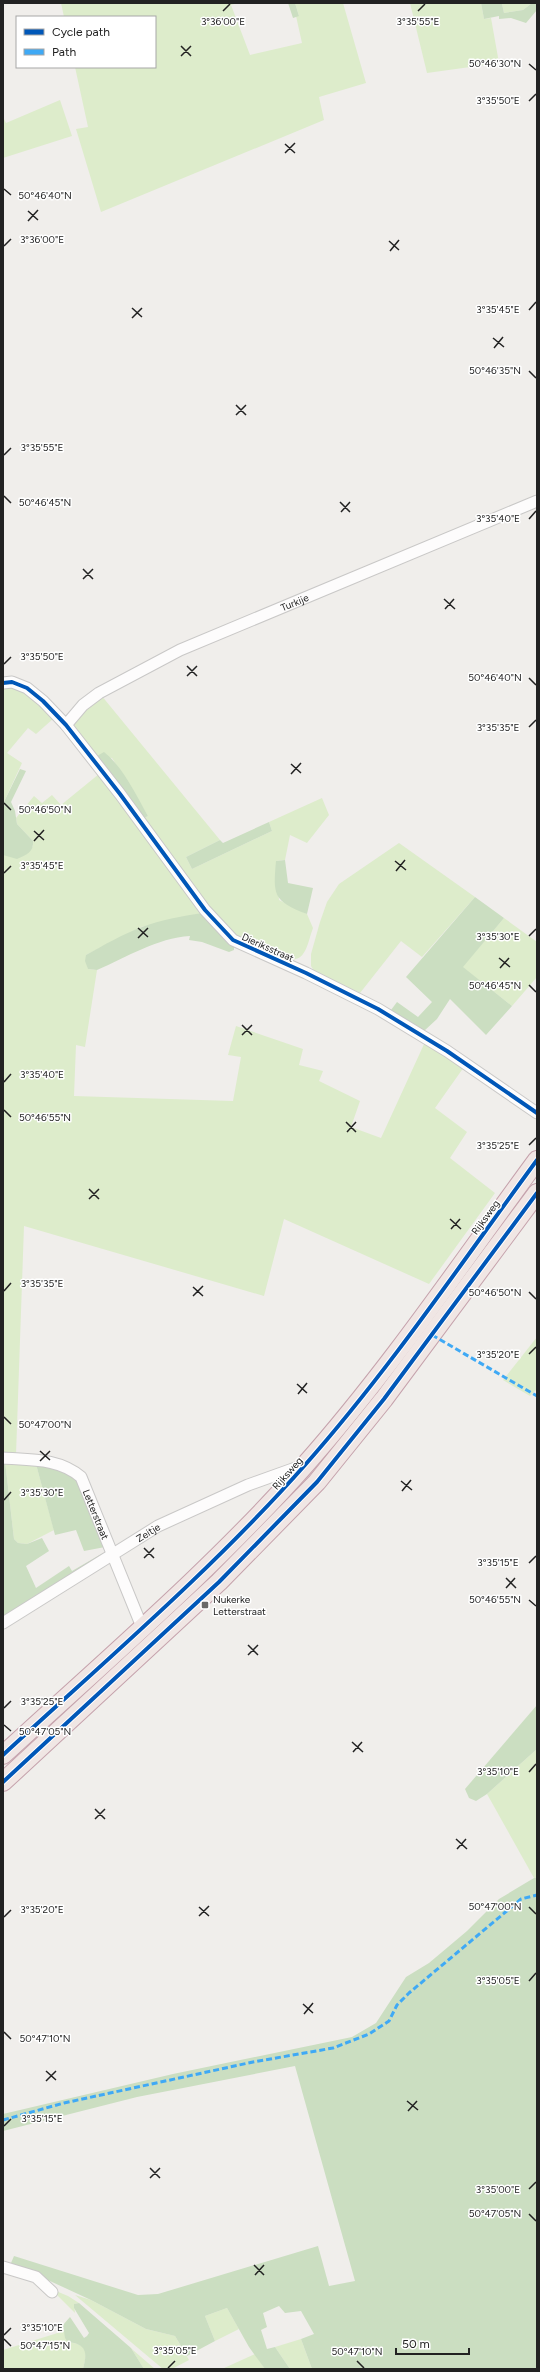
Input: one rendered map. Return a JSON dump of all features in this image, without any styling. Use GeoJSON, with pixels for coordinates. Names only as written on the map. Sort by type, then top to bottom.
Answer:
{"type":"FeatureCollection","features":[{"type":"Feature","properties":{"kind":"highway","name":"Rijksweg"},"geometry":{"type":"LineString","coordinates":[[3,1755],[233,1541],[305,1465],[397,1350],[537,1160]]}},
{"type":"Feature","properties":{"kind":"highway"},"geometry":{"type":"LineString","coordinates":[[3,1782],[219,1582],[317,1482],[389,1393],[537,1193]]}},
{"type":"Feature","properties":{"kind":"street","name":"Turkije"},"geometry":{"type":"LineString","coordinates":[[66,725],[82,705],[99,693],[180,650],[537,502]]}},
{"type":"Feature","properties":{"kind":"street","name":"Dieriksstraat"},"geometry":{"type":"LineString","coordinates":[[3,683],[12,682],[27,688],[43,701],[66,725],[120,794],[205,910],[233,940],[306,973],[378,1009],[446,1051],[537,1113]]}},
{"type":"Feature","properties":{"kind":"street","name":"Letterstraat"},"geometry":{"type":"LineString","coordinates":[[3,1458],[54,1463],[76,1472],[83,1480],[110,1554],[142,1627]]}},
{"type":"Feature","properties":{"kind":"street","name":"Zeitje"},"geometry":{"type":"LineString","coordinates":[[3,1623],[110,1554],[158,1526],[248,1485],[305,1465]]}},
{"type":"Feature","properties":{"kind":"street"},"geometry":{"type":"LineString","coordinates":[[3,2267],[36,2277],[52,2292]]}},
{"type":"Feature","properties":{"kind":"green space"},"geometry":{"type":"Polygon","coordinates":[[[61,3],[238,3],[231,5],[250,55],[302,43],[296,16],[299,16],[295,3],[343,3],[366,83],[319,97],[324,120],[101,212],[76,129],[88,127],[75,68],[156,68],[156,16],[64,16],[61,3]]]}},
{"type":"Feature","properties":{"kind":"green space"},"geometry":{"type":"Polygon","coordinates":[[[288,3],[295,3],[299,16],[293,18],[288,3]]]}},
{"type":"Feature","properties":{"kind":"green space"},"geometry":{"type":"Polygon","coordinates":[[[410,3],[481,3],[484,19],[491,18],[499,63],[427,73],[410,3]]]}},
{"type":"Feature","properties":{"kind":"green space"},"geometry":{"type":"Polygon","coordinates":[[[481,3],[502,4],[504,13],[523,10],[532,3],[537,3],[537,10],[526,23],[511,18],[499,19],[499,16],[484,19],[481,3]]]}},
{"type":"Feature","properties":{"kind":"green space"},"geometry":{"type":"Polygon","coordinates":[[[496,3],[532,3],[523,10],[504,13],[502,4],[496,3]]]}},
{"type":"Feature","properties":{"kind":"green space"},"geometry":{"type":"Polygon","coordinates":[[[60,100],[72,136],[3,158],[3,117],[6,123],[60,100]]]}},
{"type":"Feature","properties":{"kind":"green space"},"geometry":{"type":"Polygon","coordinates":[[[3,686],[19,689],[32,696],[54,718],[36,734],[28,728],[7,753],[22,763],[3,804],[3,686]]]}},
{"type":"Feature","properties":{"kind":"green space"},"geometry":{"type":"Polygon","coordinates":[[[101,695],[220,840],[186,857],[192,869],[272,831],[269,822],[322,798],[329,815],[307,843],[290,835],[285,860],[276,861],[279,900],[307,914],[313,928],[305,952],[302,956],[297,959],[285,958],[232,934],[207,904],[144,818],[148,816],[112,758],[97,756],[74,725],[79,715],[101,695]]]}},
{"type":"Feature","properties":{"kind":"green space"},"geometry":{"type":"Polygon","coordinates":[[[104,752],[123,773],[148,816],[144,818],[97,756],[104,752]]]}},
{"type":"Feature","properties":{"kind":"green space"},"geometry":{"type":"Polygon","coordinates":[[[20,769],[26,771],[11,802],[15,811],[17,824],[33,841],[33,845],[29,853],[17,859],[3,855],[3,804],[20,769]]]}},
{"type":"Feature","properties":{"kind":"green space"},"geometry":{"type":"Polygon","coordinates":[[[99,774],[202,913],[141,927],[86,955],[88,969],[97,970],[85,1047],[76,1045],[74,1096],[233,1101],[241,1057],[228,1055],[236,1026],[303,1049],[299,1065],[323,1071],[319,1081],[360,1101],[351,1127],[381,1138],[425,1042],[464,1067],[435,1108],[467,1132],[450,1158],[495,1193],[429,1284],[284,1219],[264,1296],[24,1226],[16,1455],[3,1454],[3,855],[25,855],[33,846],[33,841],[17,824],[16,818],[34,796],[42,803],[52,795],[61,805],[99,774]]]}},
{"type":"Feature","properties":{"kind":"green space"},"geometry":{"type":"Polygon","coordinates":[[[269,822],[272,831],[192,869],[186,857],[220,840],[223,843],[269,822]]]}},
{"type":"Feature","properties":{"kind":"green space"},"geometry":{"type":"Polygon","coordinates":[[[399,843],[475,897],[422,957],[401,941],[360,993],[314,971],[311,966],[311,954],[327,902],[339,884],[399,843]]]}},
{"type":"Feature","properties":{"kind":"green space"},"geometry":{"type":"Polygon","coordinates":[[[285,860],[288,883],[313,888],[307,914],[287,905],[278,895],[275,882],[276,861],[285,860]]]}},
{"type":"Feature","properties":{"kind":"green space"},"geometry":{"type":"Polygon","coordinates":[[[475,897],[504,918],[463,967],[512,1006],[486,1035],[450,999],[437,1019],[424,1031],[391,1010],[397,1002],[418,1017],[432,1002],[406,977],[475,897]]]}},
{"type":"Feature","properties":{"kind":"green space"},"geometry":{"type":"Polygon","coordinates":[[[202,913],[223,938],[234,946],[234,950],[229,952],[202,942],[189,940],[190,936],[166,940],[154,944],[97,970],[88,969],[85,961],[86,955],[121,936],[157,922],[202,913]]]}},
{"type":"Feature","properties":{"kind":"green space"},"geometry":{"type":"Polygon","coordinates":[[[504,918],[537,942],[537,977],[512,1006],[462,967],[504,918]]]}},
{"type":"Feature","properties":{"kind":"green space"},"geometry":{"type":"Polygon","coordinates":[[[537,1337],[537,1389],[530,1396],[503,1380],[537,1337]]]}},
{"type":"Feature","properties":{"kind":"green space"},"geometry":{"type":"Polygon","coordinates":[[[3,1461],[5,1461],[14,1539],[18,1543],[27,1544],[42,1538],[49,1551],[26,1566],[36,1588],[69,1566],[72,1571],[103,1553],[104,1556],[3,1619],[3,1461]]]}},
{"type":"Feature","properties":{"kind":"green space"},"geometry":{"type":"Polygon","coordinates":[[[5,1461],[36,1464],[54,1530],[27,1544],[18,1543],[14,1539],[5,1461]]]}},
{"type":"Feature","properties":{"kind":"green space"},"geometry":{"type":"Polygon","coordinates":[[[36,1464],[55,1466],[80,1480],[105,1547],[84,1551],[76,1530],[55,1535],[36,1464]]]}},
{"type":"Feature","properties":{"kind":"green space"},"geometry":{"type":"Polygon","coordinates":[[[537,1705],[537,1749],[487,1794],[476,1801],[469,1798],[465,1789],[537,1705]]]}},
{"type":"Feature","properties":{"kind":"green space"},"geometry":{"type":"Polygon","coordinates":[[[537,1749],[537,1878],[534,1878],[487,1794],[537,1749]]]}},
{"type":"Feature","properties":{"kind":"green space"},"geometry":{"type":"Polygon","coordinates":[[[534,1878],[537,1878],[537,2369],[312,2369],[301,2339],[314,2334],[301,2311],[285,2313],[279,2306],[263,2313],[267,2327],[261,2330],[267,2349],[275,2347],[290,2369],[265,2369],[249,2347],[227,2308],[205,2316],[215,2341],[187,2356],[175,2336],[146,2329],[91,2300],[11,2263],[14,2256],[138,2295],[158,2294],[318,2246],[329,2286],[355,2281],[295,2066],[137,2097],[3,2131],[3,2114],[173,2074],[352,2037],[376,2023],[406,1977],[429,1963],[467,1931],[499,1899],[534,1878]]]}},
{"type":"Feature","properties":{"kind":"green space"},"geometry":{"type":"Polygon","coordinates":[[[56,2291],[79,2303],[74,2304],[75,2313],[56,2294],[56,2291]]]}},
{"type":"Feature","properties":{"kind":"green space"},"geometry":{"type":"Polygon","coordinates":[[[75,2295],[91,2300],[146,2329],[175,2336],[189,2360],[172,2369],[163,2369],[75,2295]]]}},
{"type":"Feature","properties":{"kind":"green space"},"geometry":{"type":"Polygon","coordinates":[[[79,2303],[131,2348],[144,2369],[83,2369],[85,2358],[84,2350],[79,2345],[68,2342],[65,2338],[63,2325],[70,2317],[84,2338],[87,2336],[89,2333],[74,2308],[74,2304],[79,2303]]]}},
{"type":"Feature","properties":{"kind":"green space"},"geometry":{"type":"Polygon","coordinates":[[[227,2308],[239,2329],[215,2341],[205,2316],[227,2308]]]}},
{"type":"Feature","properties":{"kind":"green space"},"geometry":{"type":"Polygon","coordinates":[[[64,2331],[68,2342],[75,2343],[83,2347],[85,2350],[86,2358],[83,2369],[3,2369],[3,2350],[64,2331]]]}},
{"type":"Feature","properties":{"kind":"green space"},"geometry":{"type":"Polygon","coordinates":[[[301,2339],[312,2369],[290,2369],[275,2347],[301,2339]]]}},
{"type":"Feature","properties":{"kind":"green space"},"geometry":{"type":"Polygon","coordinates":[[[131,2348],[133,2350],[155,2369],[144,2369],[131,2348]]]}},
{"type":"Feature","properties":{"kind":"green space"},"geometry":{"type":"Polygon","coordinates":[[[255,2354],[265,2369],[222,2369],[255,2354]]]}},
{"type":"Feature","properties":{"kind":"marked path"},"geometry":{"type":"LineString","coordinates":[[432,1335],[537,1396]]}},
{"type":"Feature","properties":{"kind":"marked path"},"geometry":{"type":"LineString","coordinates":[[3,2120],[64,2103],[253,2062],[333,2048],[369,2034],[389,2021],[397,2005],[409,1993],[521,1899],[537,1895]]}},
{"type":"Feature","properties":{"kind":"cycle path"},"geometry":{"type":"LineString","coordinates":[[3,683],[12,682],[27,688],[43,701],[66,725],[120,794],[205,910],[233,940],[306,973],[378,1009],[447,1051],[537,1113]]}},
{"type":"Feature","properties":{"kind":"cycle path"},"geometry":{"type":"LineString","coordinates":[[3,1755],[196,1578],[305,1465],[367,1391],[396,1353],[537,1160]]}},
{"type":"Feature","properties":{"kind":"cycle path"},"geometry":{"type":"LineString","coordinates":[[3,1782],[219,1582],[317,1482],[384,1399],[537,1193]]}},
{"type":"Feature","properties":{"kind":"place","name":"Nukerke Letterstraat"},"geometry":{"type":"Point","coordinates":[205,1605]}}]}
